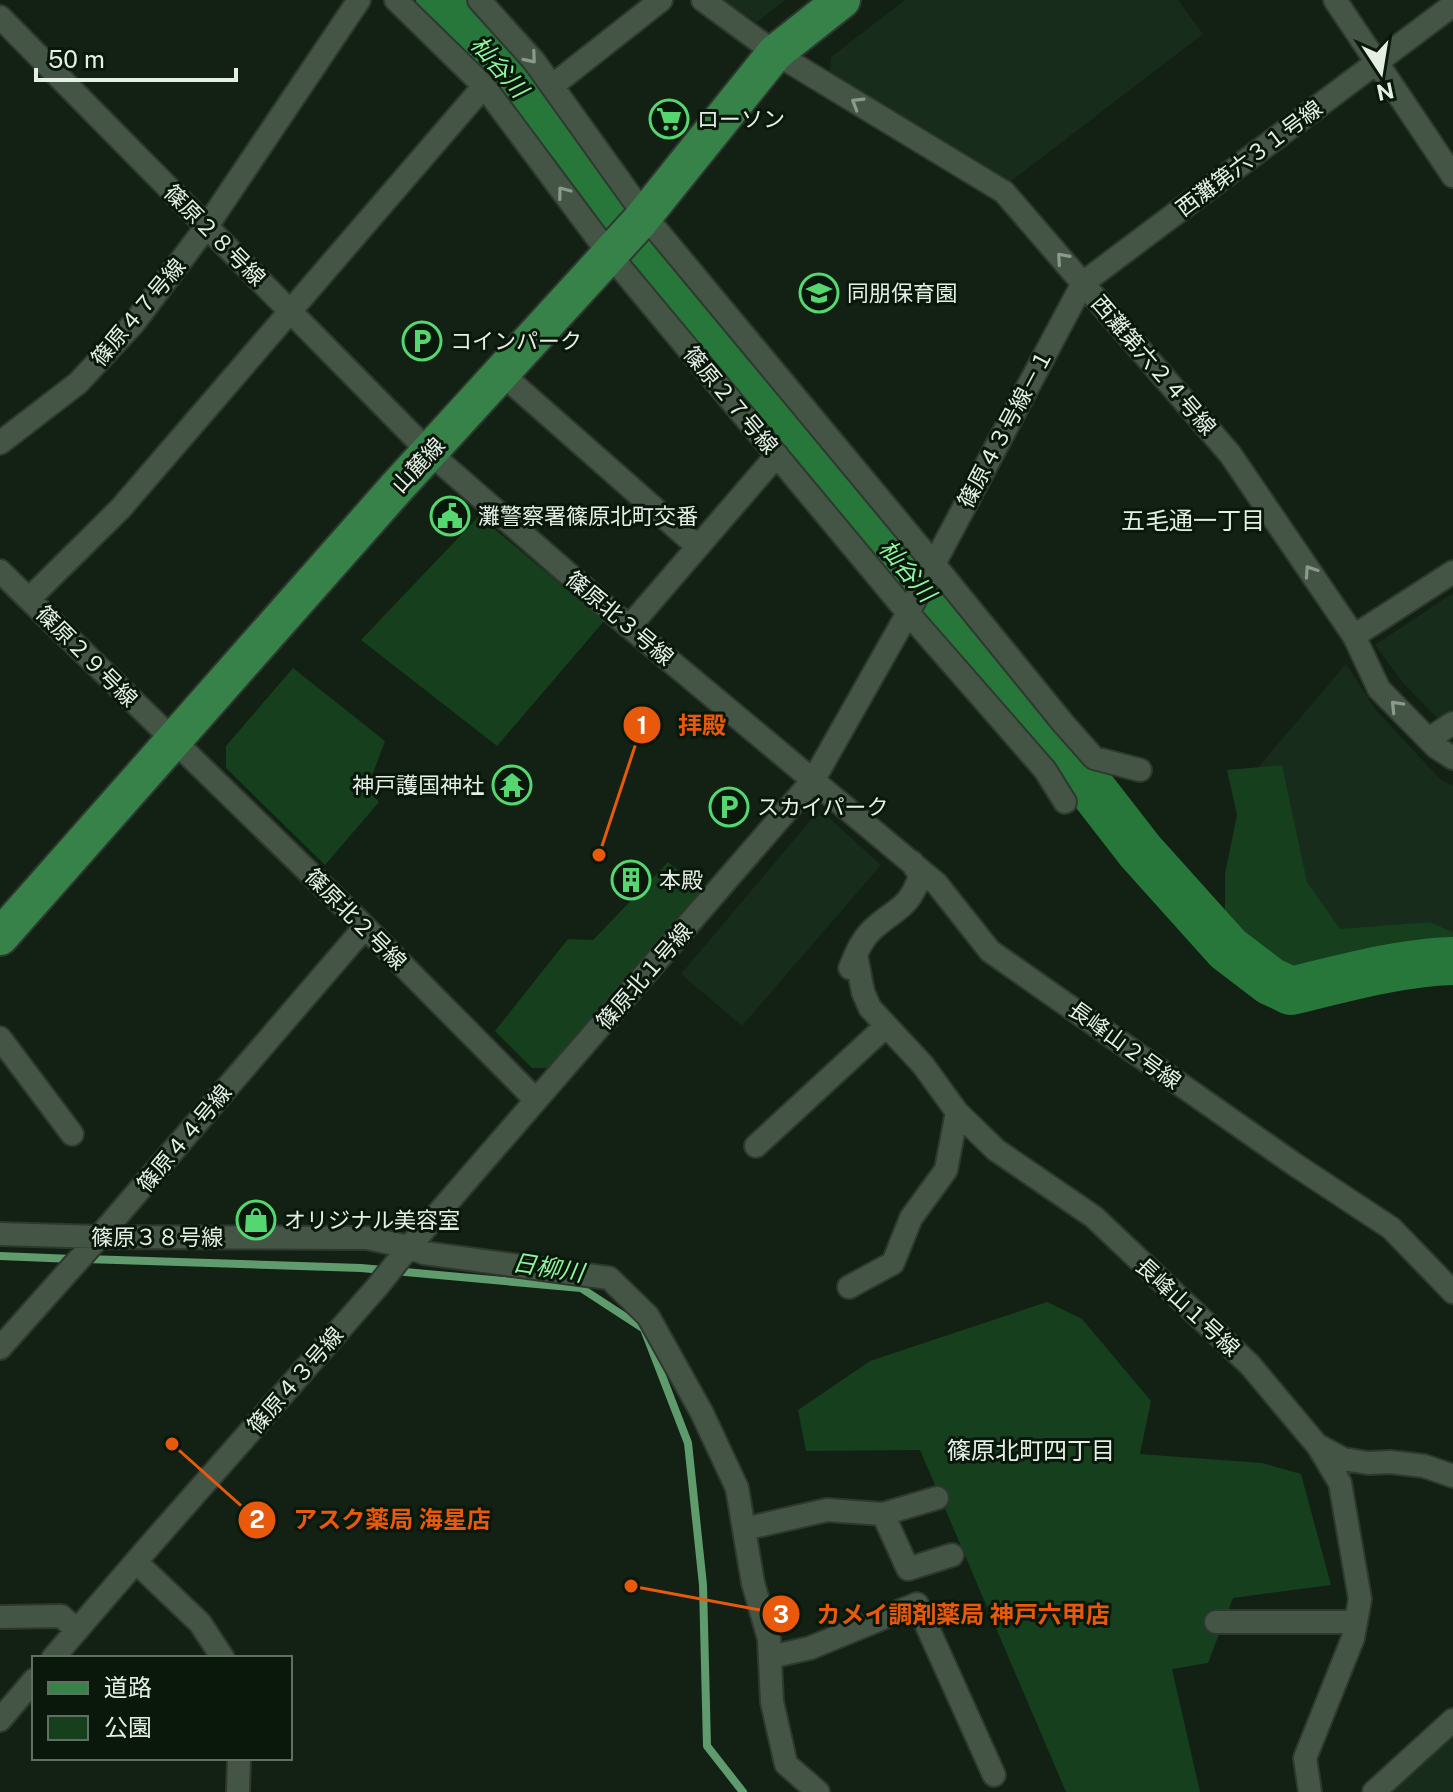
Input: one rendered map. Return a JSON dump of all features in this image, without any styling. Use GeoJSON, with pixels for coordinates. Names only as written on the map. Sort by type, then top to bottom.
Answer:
{"type":"FeatureCollection","features":[{"type":"Feature","properties":{"kind":"main road","name":"山麓線"},"geometry":{"type":"LineString","coordinates":[[0,937],[397,487],[642,219],[775,53],[842,0]]}},
{"type":"Feature","properties":{"kind":"street","name":"篠原４７号線"},"geometry":{"type":"LineString","coordinates":[[0,443],[78,383],[134,323],[207,226],[359,0]]}},
{"type":"Feature","properties":{"kind":"street","name":"篠原２７号線"},"geometry":{"type":"LineString","coordinates":[[396,0],[484,86],[612,252],[777,455],[1045,770],[1065,802]]}},
{"type":"Feature","properties":{"kind":"street"},"geometry":{"type":"LineString","coordinates":[[479,0],[534,61],[642,219],[1063,723],[1094,758],[1140,770]]}},
{"type":"Feature","properties":{"kind":"street"},"geometry":{"type":"LineString","coordinates":[[552,86],[661,0]]}},
{"type":"Feature","properties":{"kind":"street","name":"西灘第六２４号線"},"geometry":{"type":"LineString","coordinates":[[703,0],[775,53],[1004,192],[1230,454],[1354,636],[1379,689],[1436,747],[1453,758]]}},
{"type":"Feature","properties":{"kind":"street"},"geometry":{"type":"LineString","coordinates":[[1335,0],[1453,176]]}},
{"type":"Feature","properties":{"kind":"street","name":"西灘第六３１号線"},"geometry":{"type":"LineString","coordinates":[[1083,283],[1453,5]]}},
{"type":"Feature","properties":{"kind":"street","name":"篠原２８号線"},"geometry":{"type":"LineString","coordinates":[[0,17],[430,453]]}},
{"type":"Feature","properties":{"kind":"street"},"geometry":{"type":"LineString","coordinates":[[29,599],[121,508],[484,86]]}},
{"type":"Feature","properties":{"kind":"street","name":"篠原４３号線－１"},"geometry":{"type":"LineString","coordinates":[[910,609],[1083,283]]}},
{"type":"Feature","properties":{"kind":"street"},"geometry":{"type":"LineString","coordinates":[[502,374],[697,546]]}},
{"type":"Feature","properties":{"kind":"street","name":"篠原北３号線"},"geometry":{"type":"LineString","coordinates":[[430,453],[629,627],[814,779]]}},
{"type":"Feature","properties":{"kind":"street"},"geometry":{"type":"LineString","coordinates":[[629,627],[777,455]]}},
{"type":"Feature","properties":{"kind":"street","name":"篠原２９号線"},"geometry":{"type":"LineString","coordinates":[[0,571],[173,741]]}},
{"type":"Feature","properties":{"kind":"street"},"geometry":{"type":"LineString","coordinates":[[1354,636],[1453,572]]}},
{"type":"Feature","properties":{"kind":"street"},"geometry":{"type":"LineString","coordinates":[[814,779],[910,609]]}},
{"type":"Feature","properties":{"kind":"street"},"geometry":{"type":"LineString","coordinates":[[1429,739],[1453,723]]}},
{"type":"Feature","properties":{"kind":"street","name":"篠原北２号線"},"geometry":{"type":"LineString","coordinates":[[173,741],[365,927],[536,1100]]}},
{"type":"Feature","properties":{"kind":"street","name":"長峰山２号線"},"geometry":{"type":"LineString","coordinates":[[814,779],[937,884],[990,951],[1294,1164],[1391,1228],[1453,1292]]}},
{"type":"Feature","properties":{"kind":"street","name":"篠原北１号線"},"geometry":{"type":"LineString","coordinates":[[536,1100],[814,779]]}},
{"type":"Feature","properties":{"kind":"street","name":"長峰山１号線"},"geometry":{"type":"LineString","coordinates":[[912,862],[920,876],[914,893],[904,905],[872,929],[856,955],[863,992],[880,1031],[923,1065],[957,1112],[996,1150],[1094,1217],[1250,1365],[1317,1445],[1343,1459],[1424,1466],[1453,1476]]}},
{"type":"Feature","properties":{"kind":"street","name":"篠原４４号線"},"geometry":{"type":"LineString","coordinates":[[0,1348],[365,927]]}},
{"type":"Feature","properties":{"kind":"street"},"geometry":{"type":"LineString","coordinates":[[756,1146],[880,1031]]}},
{"type":"Feature","properties":{"kind":"street"},"geometry":{"type":"LineString","coordinates":[[0,1038],[72,1134]]}},
{"type":"Feature","properties":{"kind":"street","name":"篠原４３号線"},"geometry":{"type":"LineString","coordinates":[[55,1656],[536,1100]]}},
{"type":"Feature","properties":{"kind":"street"},"geometry":{"type":"LineString","coordinates":[[849,1287],[893,1263],[911,1218],[946,1170],[957,1112]]}},
{"type":"Feature","properties":{"kind":"street","name":"篠原３８号線"},"geometry":{"type":"LineString","coordinates":[[0,1234],[96,1240],[367,1238],[406,1251],[609,1278],[648,1316],[702,1413],[737,1488],[753,1583],[769,1639],[772,1702],[786,1764],[818,1792]]}},
{"type":"Feature","properties":{"kind":"street"},"geometry":{"type":"LineString","coordinates":[[1310,1792],[1305,1758],[1353,1638],[1360,1599],[1340,1483],[1317,1445]]}},
{"type":"Feature","properties":{"kind":"street"},"geometry":{"type":"LineString","coordinates":[[744,1529],[827,1510],[883,1514],[937,1498]]}},
{"type":"Feature","properties":{"kind":"street"},"geometry":{"type":"LineString","coordinates":[[883,1514],[908,1569],[952,1555]]}},
{"type":"Feature","properties":{"kind":"street"},"geometry":{"type":"LineString","coordinates":[[136,1562],[200,1623],[222,1656]]}},
{"type":"Feature","properties":{"kind":"street"},"geometry":{"type":"LineString","coordinates":[[770,1657],[810,1648],[917,1604],[994,1775]]}},
{"type":"Feature","properties":{"kind":"street"},"geometry":{"type":"LineString","coordinates":[[0,1617],[61,1616],[77,1630]]}},
{"type":"Feature","properties":{"kind":"street"},"geometry":{"type":"LineString","coordinates":[[1216,1622],[1356,1622]]}},
{"type":"Feature","properties":{"kind":"street"},"geometry":{"type":"LineString","coordinates":[[0,1720],[32,1682]]}},
{"type":"Feature","properties":{"kind":"street"},"geometry":{"type":"LineString","coordinates":[[1374,1792],[1453,1720]]}},
{"type":"Feature","properties":{"kind":"street"},"geometry":{"type":"LineString","coordinates":[[238,1792],[239,1760]]}},
{"type":"Feature","properties":{"kind":"shaded area"},"geometry":{"type":"Polygon","coordinates":[[[724,0],[785,0],[757,22],[724,0]]]}},
{"type":"Feature","properties":{"kind":"shaded area"},"geometry":{"type":"Polygon","coordinates":[[[905,0],[1178,0],[1203,34],[1011,181],[830,72],[831,57],[905,0]]]}},
{"type":"Feature","properties":{"kind":"shaded area"},"geometry":{"type":"Polygon","coordinates":[[[1453,593],[1453,715],[1441,722],[1403,683],[1375,645],[1453,593]]]}},
{"type":"Feature","properties":{"kind":"shaded area"},"geometry":{"type":"Polygon","coordinates":[[[1346,664],[1376,710],[1440,779],[1453,786],[1453,932],[1430,922],[1340,930],[1281,878],[1255,771],[1346,664]]]}},
{"type":"Feature","properties":{"kind":"shaded area"},"geometry":{"type":"Polygon","coordinates":[[[826,815],[881,865],[742,1026],[681,974],[814,816],[826,815]]]}},
{"type":"Feature","properties":{"kind":"shaded area"},"geometry":{"type":"Polygon","coordinates":[[[1453,1735],[1453,1792],[1391,1792],[1453,1735]]]}},
{"type":"Feature","properties":{"kind":"green space"},"geometry":{"type":"Polygon","coordinates":[[[479,516],[604,621],[497,746],[361,640],[479,516]]]}},
{"type":"Feature","properties":{"kind":"green space"},"geometry":{"type":"Polygon","coordinates":[[[293,668],[385,741],[367,789],[379,802],[325,865],[226,768],[226,746],[293,668]]]}},
{"type":"Feature","properties":{"kind":"green space"},"geometry":{"type":"Polygon","coordinates":[[[1282,765],[1307,882],[1340,929],[1430,922],[1453,932],[1453,948],[1436,948],[1392,985],[1321,1001],[1274,980],[1225,917],[1225,874],[1237,815],[1227,770],[1282,765]]]}},
{"type":"Feature","properties":{"kind":"green space"},"geometry":{"type":"Polygon","coordinates":[[[668,862],[702,890],[551,1068],[532,1068],[495,1031],[568,939],[593,940],[668,862]]]}},
{"type":"Feature","properties":{"kind":"green space"},"geometry":{"type":"Polygon","coordinates":[[[1047,1302],[1082,1319],[1151,1401],[1140,1454],[1262,1463],[1301,1474],[1331,1585],[1233,1598],[1208,1663],[1172,1669],[1200,1792],[1066,1792],[920,1450],[806,1451],[798,1410],[870,1361],[1047,1302]]]}},
{"type":"Feature","properties":{"kind":"waterway","name":"杣谷川"},"geometry":{"type":"LineString","coordinates":[[440,0],[528,98],[607,207],[808,452],[1088,784],[1140,851],[1228,949],[1270,981],[1291,991],[1392,968],[1453,961]]}},
{"type":"Feature","properties":{"kind":"waterway","name":"日柳川"},"geometry":{"type":"LineString","coordinates":[[0,1256],[73,1259]]}},
{"type":"Feature","properties":{"kind":"waterway","name":"日柳川"},"geometry":{"type":"LineString","coordinates":[[86,1259],[361,1268],[581,1288],[644,1329],[688,1443],[703,1585],[707,1746],[743,1792]]}},
{"type":"Feature","properties":{"kind":"place","name":"ローソン"},"geometry":{"type":"Point","coordinates":[669,119]}},
{"type":"Feature","properties":{"kind":"place","name":"同朋保育園"},"geometry":{"type":"Point","coordinates":[819,293]}},
{"type":"Feature","properties":{"kind":"place","name":"コインパーク"},"geometry":{"type":"Point","coordinates":[422,341]}},
{"type":"Feature","properties":{"kind":"place","name":"灘警察署篠原北町交番"},"geometry":{"type":"Point","coordinates":[450,516]}},
{"type":"Feature","properties":{"kind":"place","name":"神戸護国神社"},"geometry":{"type":"Point","coordinates":[512,785]}},
{"type":"Feature","properties":{"kind":"place","name":"スカイパーク"},"geometry":{"type":"Point","coordinates":[729,807]}},
{"type":"Feature","properties":{"kind":"place","name":"拝殿"},"geometry":{"type":"Point","coordinates":[599,855]}},
{"type":"Feature","properties":{"kind":"place","name":"本殿"},"geometry":{"type":"Point","coordinates":[631,880]}},
{"type":"Feature","properties":{"kind":"place","name":"オリジナル美容室"},"geometry":{"type":"Point","coordinates":[256,1220]}},
{"type":"Feature","properties":{"kind":"place","name":"アスク薬局 海星店"},"geometry":{"type":"Point","coordinates":[172,1444]}},
{"type":"Feature","properties":{"kind":"place","name":"カメイ調剤薬局 神戸六甲店"},"geometry":{"type":"Point","coordinates":[631,1586]}},
{"type":"Feature","properties":{"kind":"district","name":"五毛通一丁目"},"geometry":{"type":"Point","coordinates":[1193,521]}},
{"type":"Feature","properties":{"kind":"district","name":"篠原北町四丁目"},"geometry":{"type":"Point","coordinates":[1031,1451]}}]}
